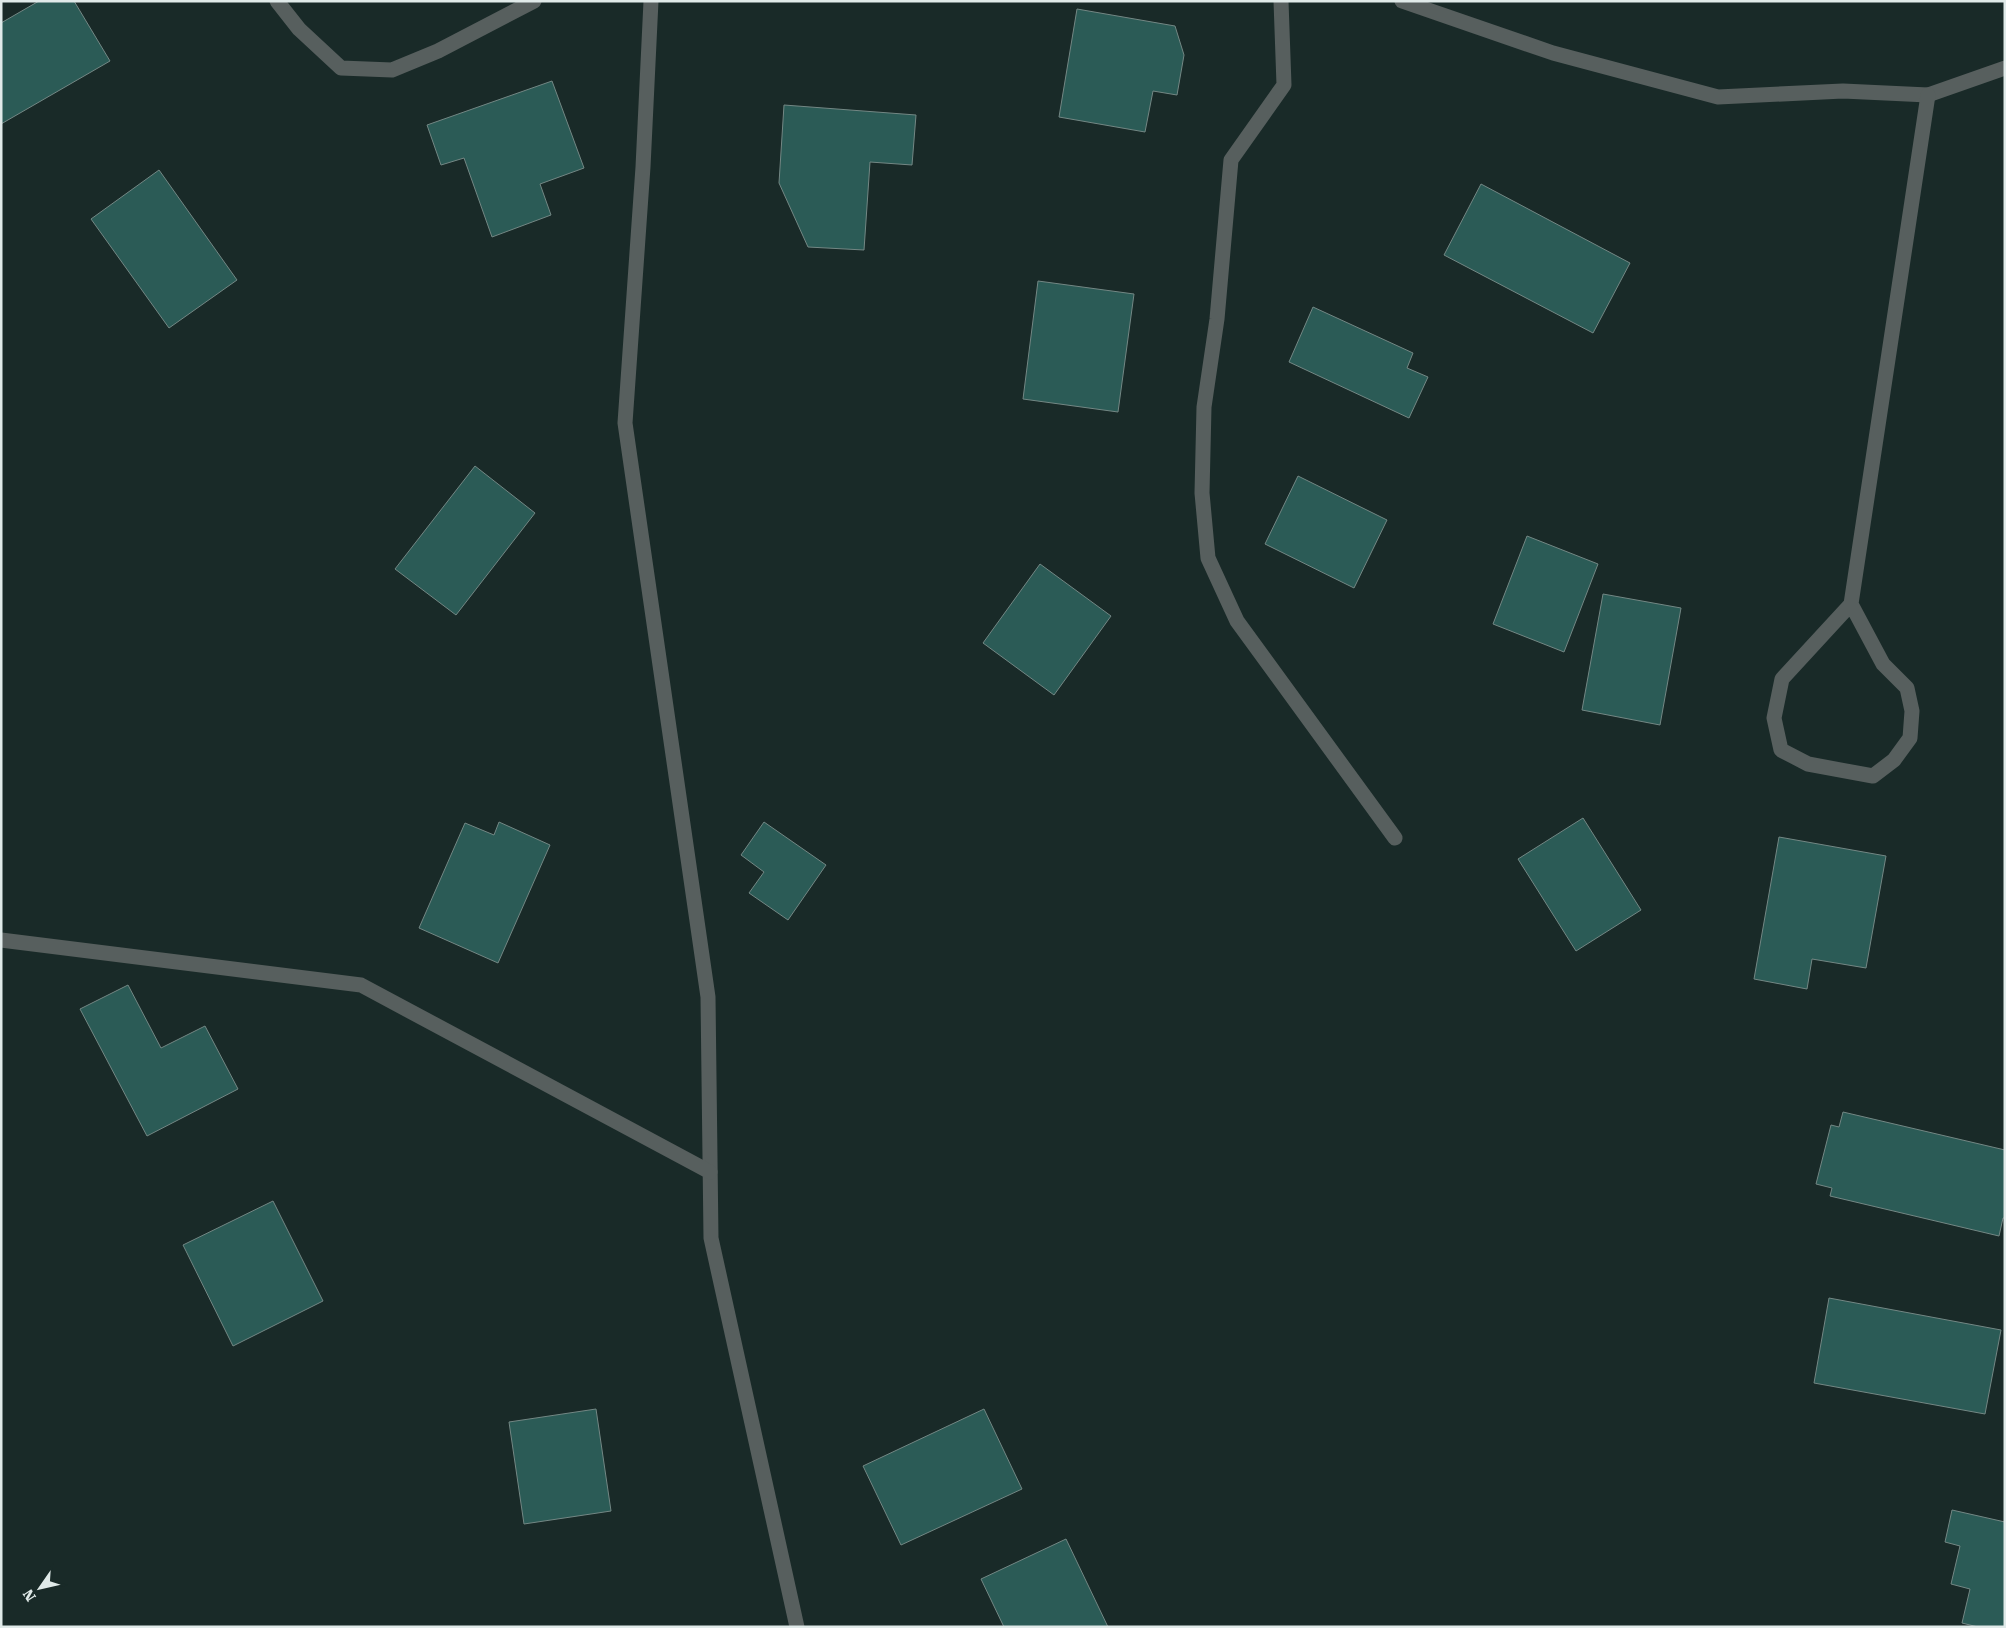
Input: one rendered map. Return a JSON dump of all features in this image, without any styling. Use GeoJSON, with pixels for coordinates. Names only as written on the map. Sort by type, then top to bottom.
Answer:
{"type":"FeatureCollection","features":[{"type":"Feature","properties":{"kind":"street"},"geometry":{"type":"LineString","coordinates":[[278,1],[299,29],[341,68],[392,70],[438,51],[534,1]]}},
{"type":"Feature","properties":{"kind":"street"},"geometry":{"type":"LineString","coordinates":[[651,1],[643,167],[624,423],[708,997],[711,1238],[797,1627]]}},
{"type":"Feature","properties":{"kind":"street"},"geometry":{"type":"LineString","coordinates":[[1281,1],[1284,84],[1231,160],[1217,319],[1204,407],[1202,493],[1208,558],[1237,622],[1395,838]]}},
{"type":"Feature","properties":{"kind":"street"},"geometry":{"type":"LineString","coordinates":[[1402,1],[1553,53],[1718,97],[1843,92],[1928,94],[2005,68]]}},
{"type":"Feature","properties":{"kind":"street"},"geometry":{"type":"LineString","coordinates":[[1851,604],[1883,664],[1907,688],[1912,711],[1910,738],[1894,760],[1873,776],[1808,764],[1781,750],[1774,718],[1782,679],[1851,604],[1928,94]]}},
{"type":"Feature","properties":{"kind":"street"},"geometry":{"type":"LineString","coordinates":[[1,940],[361,985],[710,1172]]}},
{"type":"Feature","properties":{"kind":"building"},"geometry":{"type":"Polygon","coordinates":[[[39,1],[74,1],[110,61],[1,124],[1,23],[39,1]]]}},
{"type":"Feature","properties":{"kind":"building"},"geometry":{"type":"Polygon","coordinates":[[[1077,9],[1175,26],[1184,55],[1177,95],[1153,91],[1145,132],[1059,117],[1077,9]]]}},
{"type":"Feature","properties":{"kind":"building"},"geometry":{"type":"Polygon","coordinates":[[[552,81],[584,168],[540,184],[551,215],[492,237],[464,158],[441,165],[427,125],[552,81]]]}},
{"type":"Feature","properties":{"kind":"building"},"geometry":{"type":"Polygon","coordinates":[[[784,105],[916,115],[912,165],[870,162],[864,250],[808,247],[779,183],[784,105]]]}},
{"type":"Feature","properties":{"kind":"building"},"geometry":{"type":"Polygon","coordinates":[[[159,170],[237,280],[169,328],[91,219],[159,170]]]}},
{"type":"Feature","properties":{"kind":"building"},"geometry":{"type":"Polygon","coordinates":[[[1481,184],[1630,263],[1593,333],[1444,255],[1481,184]]]}},
{"type":"Feature","properties":{"kind":"building"},"geometry":{"type":"Polygon","coordinates":[[[1038,281],[1134,294],[1118,412],[1023,399],[1038,281]]]}},
{"type":"Feature","properties":{"kind":"building"},"geometry":{"type":"Polygon","coordinates":[[[1313,307],[1413,353],[1407,368],[1428,377],[1409,418],[1289,362],[1313,307]]]}},
{"type":"Feature","properties":{"kind":"building"},"geometry":{"type":"Polygon","coordinates":[[[475,466],[535,513],[456,615],[395,569],[475,466]]]}},
{"type":"Feature","properties":{"kind":"building"},"geometry":{"type":"Polygon","coordinates":[[[1298,476],[1387,520],[1354,588],[1265,544],[1298,476]]]}},
{"type":"Feature","properties":{"kind":"building"},"geometry":{"type":"Polygon","coordinates":[[[1527,536],[1598,564],[1564,652],[1493,624],[1527,536]]]}},
{"type":"Feature","properties":{"kind":"building"},"geometry":{"type":"Polygon","coordinates":[[[1040,564],[1111,616],[1054,695],[983,643],[1040,564]]]}},
{"type":"Feature","properties":{"kind":"building"},"geometry":{"type":"Polygon","coordinates":[[[1603,594],[1681,608],[1660,725],[1582,710],[1603,594]]]}},
{"type":"Feature","properties":{"kind":"building"},"geometry":{"type":"Polygon","coordinates":[[[1583,818],[1641,910],[1576,951],[1518,859],[1583,818]]]}},
{"type":"Feature","properties":{"kind":"building"},"geometry":{"type":"Polygon","coordinates":[[[499,822],[550,845],[498,963],[419,928],[465,823],[494,835],[499,822]]]}},
{"type":"Feature","properties":{"kind":"building"},"geometry":{"type":"Polygon","coordinates":[[[764,822],[826,865],[788,920],[749,893],[764,872],[741,855],[764,822]]]}},
{"type":"Feature","properties":{"kind":"building"},"geometry":{"type":"Polygon","coordinates":[[[1779,837],[1886,856],[1866,968],[1812,959],[1807,989],[1754,979],[1779,837]]]}},
{"type":"Feature","properties":{"kind":"building"},"geometry":{"type":"Polygon","coordinates":[[[128,985],[161,1048],[205,1026],[238,1089],[147,1136],[80,1009],[128,985]]]}},
{"type":"Feature","properties":{"kind":"building"},"geometry":{"type":"Polygon","coordinates":[[[1843,1112],[2005,1150],[2005,1218],[2003,1218],[1999,1236],[1830,1196],[1832,1188],[1816,1184],[1831,1125],[1839,1127],[1843,1112]]]}},
{"type":"Feature","properties":{"kind":"building"},"geometry":{"type":"Polygon","coordinates":[[[273,1201],[323,1301],[233,1346],[183,1245],[273,1201]]]}},
{"type":"Feature","properties":{"kind":"building"},"geometry":{"type":"Polygon","coordinates":[[[1829,1298],[2001,1330],[1985,1414],[1814,1383],[1829,1298]]]}},
{"type":"Feature","properties":{"kind":"building"},"geometry":{"type":"Polygon","coordinates":[[[596,1409],[611,1511],[524,1524],[509,1422],[596,1409]]]}},
{"type":"Feature","properties":{"kind":"building"},"geometry":{"type":"Polygon","coordinates":[[[984,1409],[1022,1489],[901,1545],[863,1466],[984,1409]]]}},
{"type":"Feature","properties":{"kind":"building"},"geometry":{"type":"Polygon","coordinates":[[[1952,1510],[2005,1522],[2005,1627],[1978,1627],[1962,1623],[1970,1589],[1951,1584],[1960,1546],[1945,1542],[1952,1510]]]}},
{"type":"Feature","properties":{"kind":"building"},"geometry":{"type":"Polygon","coordinates":[[[1066,1539],[1108,1627],[1004,1627],[981,1579],[1066,1539]]]}}]}
